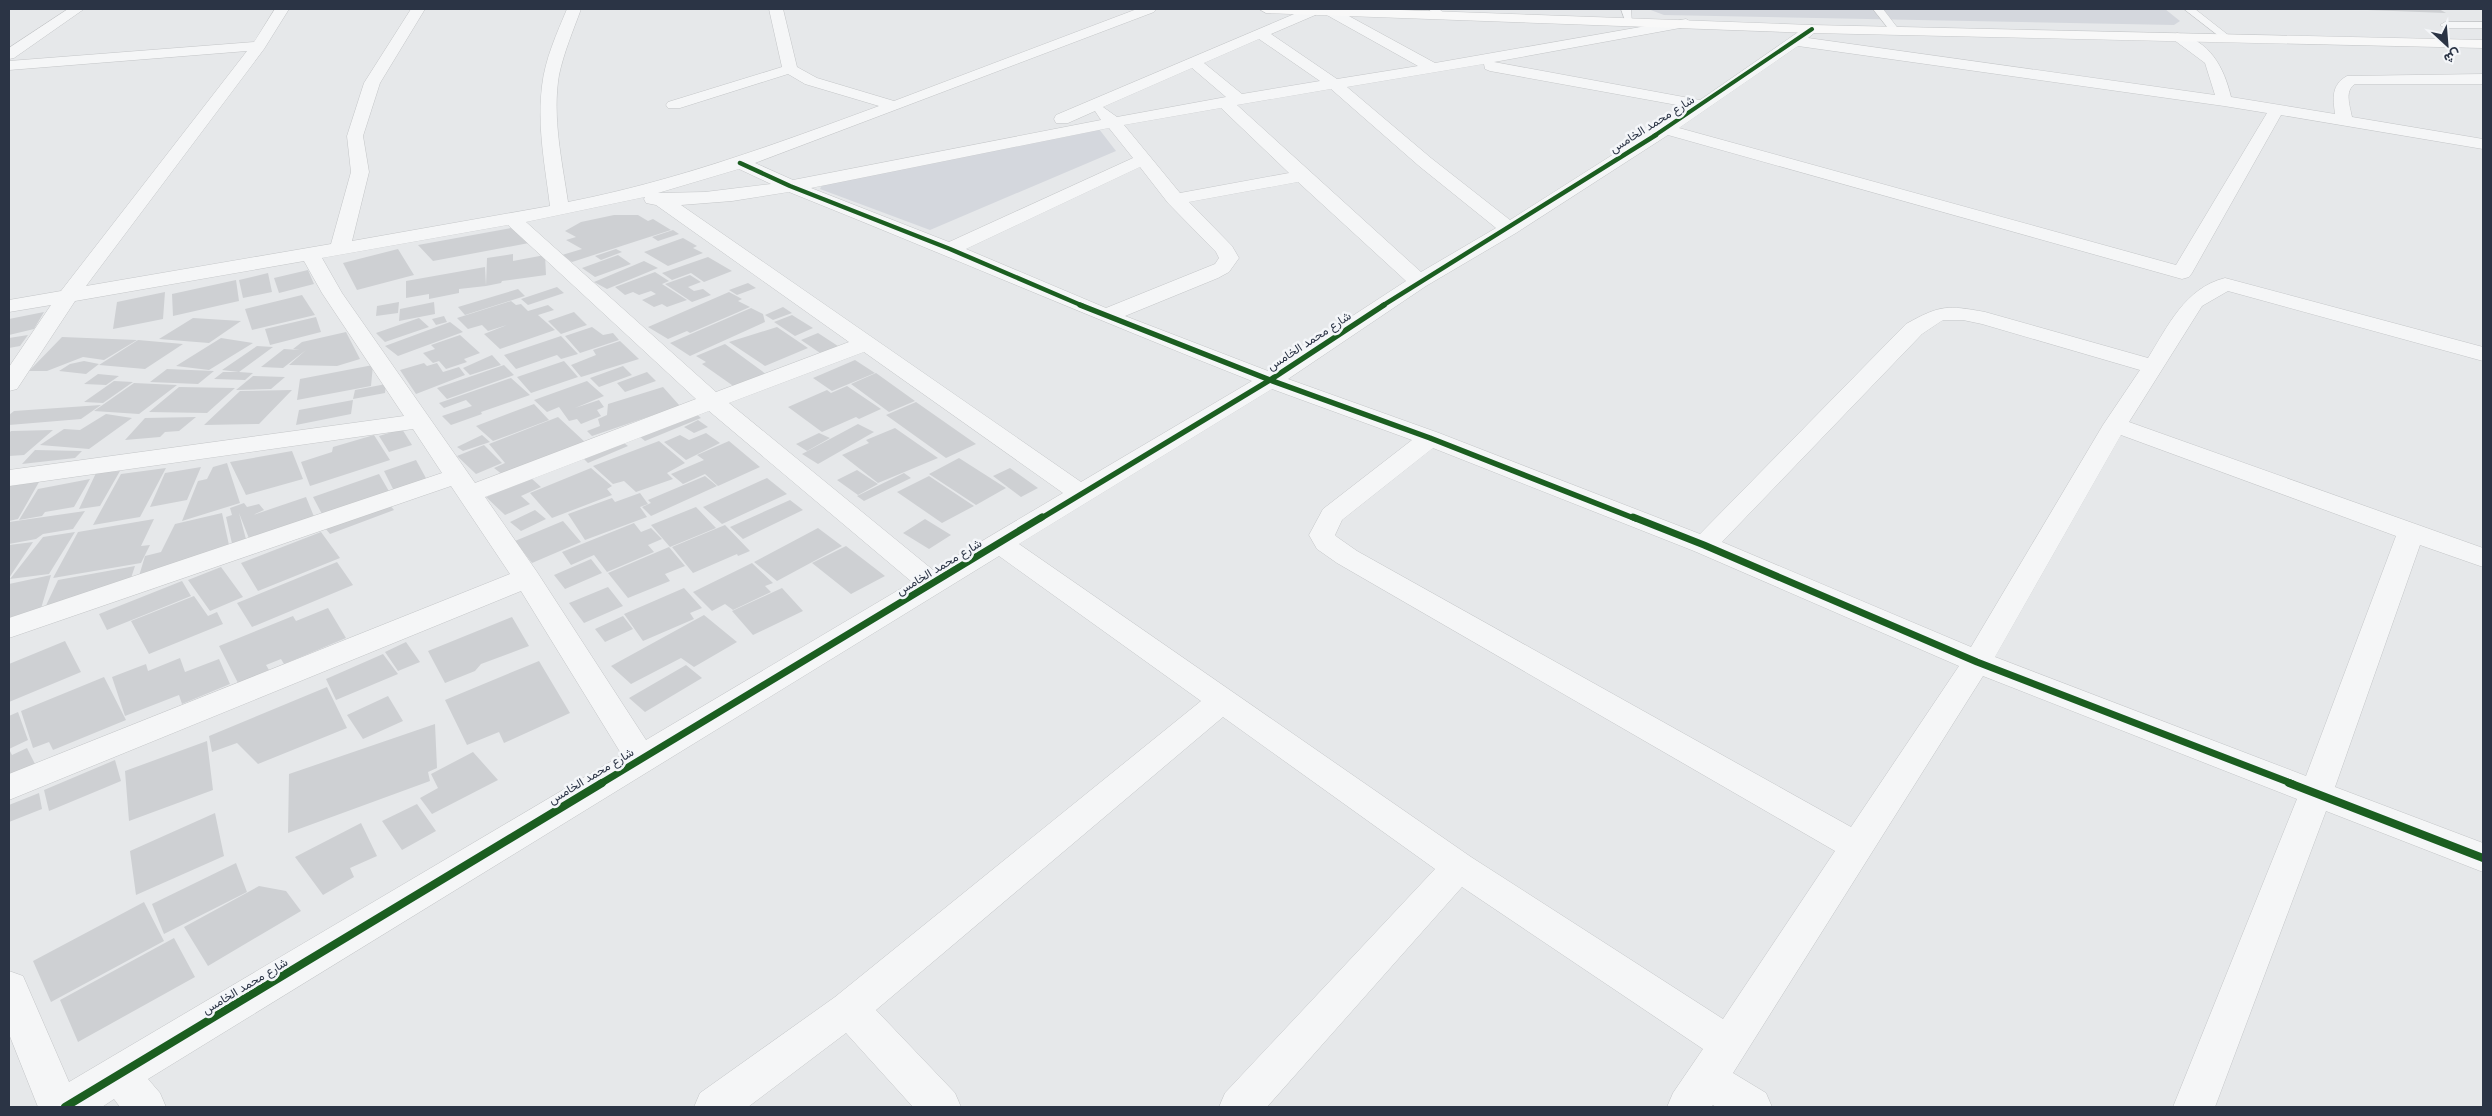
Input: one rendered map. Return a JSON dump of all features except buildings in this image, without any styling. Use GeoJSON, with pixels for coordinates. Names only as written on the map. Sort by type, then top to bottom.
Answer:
{"type":"FeatureCollection","features":[{"type":"Feature","properties":{"kind":"street"},"geometry":{"type":"LineString","coordinates":[[9,55],[77,9]]}},
{"type":"Feature","properties":{"kind":"street"},"geometry":{"type":"LineString","coordinates":[[9,384],[68,296],[259,46],[282,9]]}},
{"type":"Feature","properties":{"kind":"street"},"geometry":{"type":"LineString","coordinates":[[340,249],[360,172],[355,136],[372,83],[418,9]]}},
{"type":"Feature","properties":{"kind":"street"},"geometry":{"type":"LineString","coordinates":[[560,210],[550,122],[551,84],[562,43],[574,9]]}},
{"type":"Feature","properties":{"kind":"street"},"geometry":{"type":"LineString","coordinates":[[776,9],[790,69]]}},
{"type":"Feature","properties":{"kind":"street"},"geometry":{"type":"LineString","coordinates":[[9,306],[512,219],[619,198],[740,163],[1149,9]]}},
{"type":"Feature","properties":{"kind":"street"},"geometry":{"type":"LineString","coordinates":[[1266,9],[1627,15],[1804,35],[2344,120],[2483,144]]}},
{"type":"Feature","properties":{"kind":"street"},"geometry":{"type":"LineString","coordinates":[[996,145],[1096,106],[1261,34],[1323,11],[1432,68]]}},
{"type":"Feature","properties":{"kind":"street"},"geometry":{"type":"LineString","coordinates":[[619,198],[662,200],[710,198],[790,186],[1113,122],[1686,23]]}},
{"type":"Feature","properties":{"kind":"street"},"geometry":{"type":"LineString","coordinates":[[1804,35],[1895,31],[2483,44]]}},
{"type":"Feature","properties":{"kind":"street"},"geometry":{"type":"LineString","coordinates":[[1261,34],[1333,83],[1425,162],[1509,229]]}},
{"type":"Feature","properties":{"kind":"street","name":"شارع محمد الخامس"},"geometry":{"type":"LineString","coordinates":[[65,1107],[1270,380],[1420,282],[1509,229],[1703,105],[1804,35]]}},
{"type":"Feature","properties":{"kind":"street"},"geometry":{"type":"LineString","coordinates":[[2177,38],[2199,50],[2212,62],[2224,101]]}},
{"type":"Feature","properties":{"kind":"street"},"geometry":{"type":"LineString","coordinates":[[9,64],[259,46]]}},
{"type":"Feature","properties":{"kind":"street"},"geometry":{"type":"LineString","coordinates":[[1468,62],[1703,105]]}},
{"type":"Feature","properties":{"kind":"street"},"geometry":{"type":"LineString","coordinates":[[1194,63],[1302,176],[1420,282]]}},
{"type":"Feature","properties":{"kind":"street"},"geometry":{"type":"LineString","coordinates":[[674,105],[790,69],[811,81],[894,106]]}},
{"type":"Feature","properties":{"kind":"street"},"geometry":{"type":"LineString","coordinates":[[2344,120],[2340,94],[2345,83],[2352,79],[2483,79]]}},
{"type":"Feature","properties":{"kind":"street"},"geometry":{"type":"LineString","coordinates":[[1096,106],[1113,122],[1175,199],[1225,250],[1229,258],[1227,262],[1211,274],[1106,316]]}},
{"type":"Feature","properties":{"kind":"street"},"geometry":{"type":"LineString","coordinates":[[2182,273],[2276,110]]}},
{"type":"Feature","properties":{"kind":"street"},"geometry":{"type":"LineString","coordinates":[[1665,128],[2182,273],[2483,354]]}},
{"type":"Feature","properties":{"kind":"street"},"geometry":{"type":"LineString","coordinates":[[950,250],[1142,160]]}},
{"type":"Feature","properties":{"kind":"street"},"geometry":{"type":"LineString","coordinates":[[740,163],[790,186],[950,250],[1106,316],[1270,380],[1430,438],[1704,545],[1977,662],[2483,858]]}},
{"type":"Feature","properties":{"kind":"street"},"geometry":{"type":"LineString","coordinates":[[1175,199],[1302,176]]}},
{"type":"Feature","properties":{"kind":"street"},"geometry":{"type":"LineString","coordinates":[[662,200],[1082,494]]}},
{"type":"Feature","properties":{"kind":"street"},"geometry":{"type":"LineString","coordinates":[[512,219],[712,401],[932,584]]}},
{"type":"Feature","properties":{"kind":"street"},"geometry":{"type":"LineString","coordinates":[[309,253],[332,292],[418,421],[527,578],[641,759]]}},
{"type":"Feature","properties":{"kind":"street"},"geometry":{"type":"LineString","coordinates":[[1751,1107],[1698,1093],[1977,662],[2115,425],[2195,302],[2225,284]]}},
{"type":"Feature","properties":{"kind":"street"},"geometry":{"type":"LineString","coordinates":[[1704,545],[1914,329],[1933,316],[1950,313],[1985,318],[2154,367]]}},
{"type":"Feature","properties":{"kind":"street"},"geometry":{"type":"LineString","coordinates":[[9,628],[463,485],[712,401],[866,343]]}},
{"type":"Feature","properties":{"kind":"street"},"geometry":{"type":"LineString","coordinates":[[9,478],[418,421]]}},
{"type":"Feature","properties":{"kind":"street"},"geometry":{"type":"LineString","coordinates":[[2115,425],[2483,558]]}},
{"type":"Feature","properties":{"kind":"street"},"geometry":{"type":"LineString","coordinates":[[1430,438],[1332,515],[1324,526],[1322,535],[1327,543],[1347,557],[1858,847]]}},
{"type":"Feature","properties":{"kind":"street"},"geometry":{"type":"LineString","coordinates":[[2194,1107],[2316,793],[2411,533]]}},
{"type":"Feature","properties":{"kind":"street"},"geometry":{"type":"LineString","coordinates":[[1000,544],[1459,867],[1729,1044]]}},
{"type":"Feature","properties":{"kind":"street"},"geometry":{"type":"LineString","coordinates":[[9,787],[527,578]]}},
{"type":"Feature","properties":{"kind":"street"},"geometry":{"type":"LineString","coordinates":[[715,1107],[849,1009],[1223,700]]}},
{"type":"Feature","properties":{"kind":"street"},"geometry":{"type":"LineString","coordinates":[[1240,1107],[1459,867]]}},
{"type":"Feature","properties":{"kind":"street"},"geometry":{"type":"LineString","coordinates":[[9,988],[59,1107]]}},
{"type":"Feature","properties":{"kind":"street"},"geometry":{"type":"LineString","coordinates":[[849,1009],[940,1107]]}},
{"type":"Feature","properties":{"kind":"street"},"geometry":{"type":"LineString","coordinates":[[120,1075],[145,1107]]}},
{"type":"Feature","properties":{"kind":"lane"},"geometry":{"type":"LineString","coordinates":[[1878,9],[1895,31]]}},
{"type":"Feature","properties":{"kind":"lane"},"geometry":{"type":"LineString","coordinates":[[2188,9],[2227,38]]}},
{"type":"Feature","properties":{"kind":"lane"},"geometry":{"type":"LineString","coordinates":[[2445,25],[2483,25]]}},
{"type":"Feature","properties":{"kind":"shaded area"},"geometry":{"type":"Polygon","coordinates":[[[1648,9],[2165,9],[2180,21],[2174,25],[1664,15],[1648,9]]]}},
{"type":"Feature","properties":{"kind":"shaded area"},"geometry":{"type":"Polygon","coordinates":[[[1099,129],[1116,151],[930,230],[820,189],[824,181],[1099,129]]]}},
{"type":"Feature","properties":{"kind":"cycle path"},"geometry":{"type":"LineString","coordinates":[[65,1107],[1270,380],[1419,282],[1509,229],[1703,105],[1812,29]]}},
{"type":"Feature","properties":{"kind":"cycle path"},"geometry":{"type":"LineString","coordinates":[[740,163],[790,186],[950,249],[1106,316],[1270,380],[1430,438],[1704,545],[1977,662],[2483,858]]}}]}
